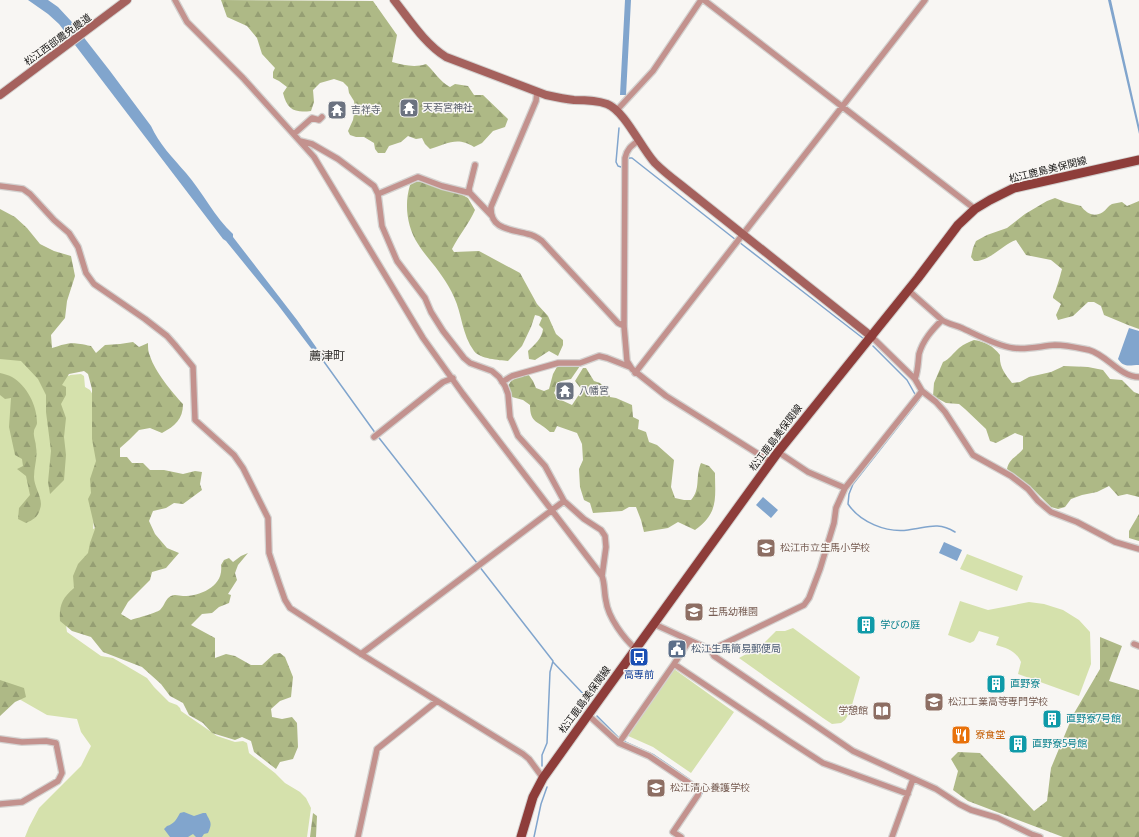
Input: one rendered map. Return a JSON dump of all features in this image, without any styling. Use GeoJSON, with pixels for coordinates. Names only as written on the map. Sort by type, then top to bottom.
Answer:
{"type":"FeatureCollection","features":[{"type":"Feature","properties":{"kind":"main road","name":"松江鹿島美保関線"},"geometry":{"type":"LineString","coordinates":[[521,837],[533,797],[544,778],[588,715],[778,452],[872,337],[958,225],[975,209],[1014,188],[1139,160]]}},
{"type":"Feature","properties":{"kind":"street","name":"松江西部農免農道"},"geometry":{"type":"LineString","coordinates":[[0,95],[127,0]]}},
{"type":"Feature","properties":{"kind":"street"},"geometry":{"type":"LineString","coordinates":[[176,0],[187,22],[243,78],[314,157],[423,338],[602,576]]}},
{"type":"Feature","properties":{"kind":"street"},"geometry":{"type":"LineString","coordinates":[[394,0],[425,40],[437,51],[459,62],[538,92],[561,98],[596,101],[608,104],[617,110],[656,164],[872,337],[915,379],[922,391],[946,412],[973,455],[1011,476],[1028,489],[1038,501],[1051,512],[1077,522],[1116,542],[1139,549]]}},
{"type":"Feature","properties":{"kind":"street"},"geometry":{"type":"LineString","coordinates":[[617,110],[649,76],[701,0]]}},
{"type":"Feature","properties":{"kind":"street"},"geometry":{"type":"LineString","coordinates":[[704,0],[975,209]]}},
{"type":"Feature","properties":{"kind":"street"},"geometry":{"type":"LineString","coordinates":[[635,373],[925,0]]}},
{"type":"Feature","properties":{"kind":"street"},"geometry":{"type":"LineString","coordinates":[[492,216],[491,206],[536,101],[538,92]]}},
{"type":"Feature","properties":{"kind":"street"},"geometry":{"type":"LineString","coordinates":[[294,134],[312,118],[319,120],[322,118]]}},
{"type":"Feature","properties":{"kind":"street"},"geometry":{"type":"LineString","coordinates":[[300,140],[312,144],[338,159],[370,181],[374,186],[378,194],[382,226],[397,261],[420,292],[440,326],[470,363],[492,371],[499,377],[508,394],[510,418],[514,430],[545,466],[564,501],[584,519],[601,530],[605,536],[606,548],[602,576],[606,603],[609,612],[624,635],[636,649]]}},
{"type":"Feature","properties":{"kind":"street"},"geometry":{"type":"LineString","coordinates":[[638,141],[631,145],[626,151],[625,158],[624,326],[627,361],[635,373],[666,396],[771,462]]}},
{"type":"Feature","properties":{"kind":"street"},"geometry":{"type":"LineString","coordinates":[[470,193],[469,189],[475,165]]}},
{"type":"Feature","properties":{"kind":"street"},"geometry":{"type":"LineString","coordinates":[[378,194],[418,177],[442,186],[470,193],[492,216],[496,223],[502,227],[528,234],[542,242],[613,318],[624,326]]}},
{"type":"Feature","properties":{"kind":"street"},"geometry":{"type":"LineString","coordinates":[[0,186],[23,189],[30,194],[69,234],[78,247],[89,279],[100,289],[145,319],[167,336],[193,367],[195,420],[234,455],[243,468],[268,518],[269,553],[278,583],[288,606],[360,654],[523,754],[529,759],[540,775],[544,778]]}},
{"type":"Feature","properties":{"kind":"street"},"geometry":{"type":"LineString","coordinates":[[908,290],[948,324],[957,326],[1004,346],[1012,348],[1048,347],[1055,345],[1090,351],[1102,356],[1122,371],[1134,377],[1139,377]]}},
{"type":"Feature","properties":{"kind":"street"},"geometry":{"type":"LineString","coordinates":[[915,379],[923,343],[928,335],[942,320]]}},
{"type":"Feature","properties":{"kind":"street"},"geometry":{"type":"LineString","coordinates":[[502,382],[512,376],[558,363],[580,363],[599,356],[630,367]]}},
{"type":"Feature","properties":{"kind":"street"},"geometry":{"type":"LineString","coordinates":[[374,437],[443,382],[453,378]]}},
{"type":"Feature","properties":{"kind":"street"},"geometry":{"type":"LineString","coordinates":[[711,650],[791,613],[807,602],[820,569],[834,523],[836,508],[845,488],[922,391]]}},
{"type":"Feature","properties":{"kind":"street"},"geometry":{"type":"LineString","coordinates":[[778,452],[808,472],[845,488]]}},
{"type":"Feature","properties":{"kind":"street"},"geometry":{"type":"LineString","coordinates":[[360,654],[564,501]]}},
{"type":"Feature","properties":{"kind":"street"},"geometry":{"type":"LineString","coordinates":[[654,624],[688,641],[711,650],[714,656],[853,751],[936,789],[971,810],[998,818],[1030,834],[1040,837]]}},
{"type":"Feature","properties":{"kind":"street"},"geometry":{"type":"LineString","coordinates":[[620,741],[674,664],[688,641]]}},
{"type":"Feature","properties":{"kind":"street"},"geometry":{"type":"LineString","coordinates":[[674,664],[818,760],[908,794]]}},
{"type":"Feature","properties":{"kind":"street"},"geometry":{"type":"LineString","coordinates":[[358,837],[377,749],[438,702]]}},
{"type":"Feature","properties":{"kind":"street"},"geometry":{"type":"LineString","coordinates":[[588,715],[620,741],[649,756],[698,788],[698,795],[673,832],[681,837]]}},
{"type":"Feature","properties":{"kind":"street"},"geometry":{"type":"LineString","coordinates":[[0,739],[22,742],[46,741],[56,743],[62,773],[58,781],[22,802],[0,804]]}},
{"type":"Feature","properties":{"kind":"street"},"geometry":{"type":"LineString","coordinates":[[892,837],[914,779]]}},
{"type":"Feature","properties":{"kind":"green space"},"geometry":{"type":"Polygon","coordinates":[[[221,0],[373,1],[397,35],[392,62],[413,66],[426,64],[443,82],[450,87],[455,84],[468,86],[474,95],[483,95],[508,119],[505,127],[493,131],[482,143],[474,147],[457,141],[430,149],[422,138],[416,139],[408,136],[401,142],[389,146],[385,153],[378,153],[375,149],[374,143],[364,137],[350,135],[348,131],[353,120],[355,108],[354,101],[349,93],[348,87],[343,82],[334,79],[320,83],[313,90],[314,102],[311,111],[296,111],[289,107],[283,93],[287,87],[273,78],[275,68],[262,54],[257,38],[247,26],[227,17],[221,0]]]}},
{"type":"Feature","properties":{"kind":"green space"},"geometry":{"type":"Polygon","coordinates":[[[419,180],[457,192],[468,198],[475,210],[452,249],[454,252],[479,251],[520,273],[537,304],[548,316],[556,334],[563,340],[563,345],[558,356],[549,351],[535,360],[529,359],[528,351],[539,339],[543,329],[539,325],[542,318],[535,315],[522,346],[508,361],[495,360],[481,356],[474,351],[467,338],[452,292],[443,277],[419,246],[411,230],[407,208],[408,193],[410,185],[419,180]]]}},
{"type":"Feature","properties":{"kind":"green space"},"geometry":{"type":"Polygon","coordinates":[[[1055,198],[1081,206],[1085,211],[1093,215],[1100,214],[1112,204],[1122,202],[1127,206],[1139,201],[1139,329],[1104,315],[1101,306],[1094,302],[1088,302],[1073,316],[1058,320],[1056,315],[1061,304],[1053,297],[1062,269],[1051,260],[1026,255],[1016,240],[980,261],[974,261],[971,257],[976,241],[987,235],[1007,228],[1025,214],[1055,198]]]}},
{"type":"Feature","properties":{"kind":"green space"},"geometry":{"type":"Polygon","coordinates":[[[0,209],[15,217],[27,228],[40,244],[54,251],[71,256],[75,276],[67,301],[65,318],[51,335],[52,348],[71,343],[91,346],[96,353],[105,345],[133,342],[139,347],[148,343],[149,353],[156,369],[169,388],[183,404],[180,418],[171,428],[162,433],[150,428],[139,430],[120,448],[120,457],[127,457],[132,463],[143,463],[150,470],[164,470],[183,474],[195,471],[202,472],[200,484],[202,490],[183,504],[174,503],[166,508],[153,511],[149,521],[155,534],[167,548],[179,553],[166,568],[152,572],[150,580],[128,602],[121,614],[131,620],[160,610],[167,599],[171,596],[190,596],[204,592],[219,579],[221,565],[224,560],[229,558],[233,562],[248,553],[238,565],[235,573],[237,580],[228,594],[231,595],[229,603],[219,607],[212,613],[202,614],[191,625],[215,638],[215,658],[226,654],[235,656],[251,665],[262,665],[274,654],[280,653],[285,657],[293,677],[291,697],[280,701],[271,709],[272,717],[282,719],[292,717],[297,723],[298,747],[293,759],[280,762],[276,769],[254,752],[251,741],[242,737],[235,740],[212,733],[203,723],[189,715],[183,703],[170,696],[161,684],[142,667],[103,652],[91,637],[72,631],[60,621],[62,603],[74,588],[73,576],[78,564],[88,553],[95,529],[88,499],[91,493],[90,479],[96,461],[92,439],[92,389],[88,374],[84,371],[69,374],[62,385],[66,387],[66,395],[61,404],[66,418],[64,437],[66,455],[64,480],[50,494],[48,482],[51,451],[46,412],[46,395],[38,379],[21,361],[0,359],[0,209]]]}},
{"type":"Feature","properties":{"kind":"green space"},"geometry":{"type":"Polygon","coordinates":[[[974,340],[989,345],[1000,355],[1000,363],[1003,370],[1012,383],[1020,382],[1029,377],[1051,372],[1064,366],[1088,367],[1103,370],[1110,379],[1122,380],[1134,392],[1139,394],[1139,497],[1127,494],[1118,496],[1109,486],[1097,492],[1071,499],[1065,507],[1058,509],[1051,507],[1033,489],[1007,469],[1011,460],[1023,449],[1023,436],[1015,433],[996,443],[990,441],[986,429],[959,404],[946,403],[933,396],[934,383],[943,362],[966,343],[974,340]]]}},
{"type":"Feature","properties":{"kind":"green space"},"geometry":{"type":"Polygon","coordinates":[[[18,347],[69,376],[81,374],[84,376],[85,387],[90,390],[100,407],[101,457],[93,529],[109,521],[64,612],[67,632],[101,656],[113,658],[147,678],[169,702],[177,705],[181,711],[217,736],[235,742],[243,741],[247,743],[249,753],[275,773],[285,783],[300,792],[306,798],[311,808],[307,837],[25,837],[39,808],[81,766],[91,746],[81,732],[77,719],[47,715],[19,699],[0,703],[0,353],[18,347]]]}},
{"type":"Feature","properties":{"kind":"green space"},"geometry":{"type":"Polygon","coordinates":[[[558,365],[580,366],[571,379],[561,381],[557,386],[554,393],[559,399],[572,405],[582,390],[575,381],[583,368],[586,368],[594,381],[600,383],[607,390],[610,397],[632,405],[633,417],[639,420],[638,429],[646,432],[649,442],[657,445],[674,460],[671,487],[675,498],[691,500],[696,492],[698,473],[701,463],[709,466],[715,473],[715,498],[712,511],[703,524],[695,530],[678,522],[668,528],[644,532],[636,507],[629,507],[622,511],[593,513],[590,503],[584,500],[580,487],[579,469],[583,460],[582,444],[577,433],[557,426],[554,432],[550,432],[533,419],[531,416],[530,405],[523,400],[512,397],[509,387],[511,381],[528,374],[536,388],[544,391],[549,389],[553,374],[558,365]]]}},
{"type":"Feature","properties":{"kind":"green space"},"geometry":{"type":"Polygon","coordinates":[[[0,373],[11,376],[22,385],[33,403],[37,416],[37,424],[34,429],[37,455],[34,481],[40,497],[41,505],[37,516],[26,523],[18,519],[19,508],[30,495],[26,476],[17,469],[23,466],[22,459],[15,455],[9,427],[11,398],[5,399],[0,395],[0,373]]]}},
{"type":"Feature","properties":{"kind":"green space"},"geometry":{"type":"Polygon","coordinates":[[[1139,514],[1139,541],[1129,538],[1129,531],[1139,514]]]}},
{"type":"Feature","properties":{"kind":"green space"},"geometry":{"type":"Polygon","coordinates":[[[967,554],[1023,576],[1017,591],[960,569],[967,554]]]}},
{"type":"Feature","properties":{"kind":"green space"},"geometry":{"type":"Polygon","coordinates":[[[960,601],[988,610],[1029,602],[1044,604],[1063,610],[1079,620],[1090,632],[1091,664],[1079,696],[1018,674],[1021,662],[1019,658],[1011,650],[996,645],[999,637],[979,631],[974,641],[970,643],[948,635],[960,601]]]}},
{"type":"Feature","properties":{"kind":"green space"},"geometry":{"type":"Polygon","coordinates":[[[793,628],[860,677],[850,712],[841,723],[832,724],[739,658],[761,646],[776,631],[785,631],[793,628]]]}},
{"type":"Feature","properties":{"kind":"green space"},"geometry":{"type":"Polygon","coordinates":[[[1100,637],[1122,646],[1109,681],[1139,690],[1139,837],[1063,837],[968,801],[953,790],[958,771],[951,759],[958,752],[980,753],[1034,811],[1047,801],[1051,768],[1073,715],[1100,669],[1100,637]]]}},
{"type":"Feature","properties":{"kind":"green space"},"geometry":{"type":"Polygon","coordinates":[[[674,669],[734,712],[691,773],[653,747],[626,735],[674,669]]]}},
{"type":"Feature","properties":{"kind":"green space"},"geometry":{"type":"Polygon","coordinates":[[[0,680],[24,688],[26,697],[15,702],[0,716],[0,680]]]}},
{"type":"Feature","properties":{"kind":"green space"},"geometry":{"type":"Polygon","coordinates":[[[313,813],[317,816],[316,837],[310,837],[313,813]]]}},
{"type":"Feature","properties":{"kind":"water"},"geometry":{"type":"Polygon","coordinates":[[[28,0],[48,0],[58,7],[71,21],[151,126],[162,145],[192,180],[226,228],[233,234],[233,237],[297,320],[323,357],[322,360],[223,239],[59,24],[28,0]]]}},
{"type":"Feature","properties":{"kind":"water"},"geometry":{"type":"Polygon","coordinates":[[[625,0],[631,0],[626,95],[620,95],[625,0]]]}},
{"type":"Feature","properties":{"kind":"water"},"geometry":{"type":"Polygon","coordinates":[[[1108,0],[1111,0],[1139,125],[1139,134],[1108,0]]]}},
{"type":"Feature","properties":{"kind":"water"},"geometry":{"type":"Polygon","coordinates":[[[1129,328],[1139,331],[1139,365],[1125,365],[1118,359],[1129,328]]]}},
{"type":"Feature","properties":{"kind":"water"},"geometry":{"type":"Polygon","coordinates":[[[763,497],[778,510],[771,518],[756,505],[763,497]]]}},
{"type":"Feature","properties":{"kind":"water"},"geometry":{"type":"Polygon","coordinates":[[[944,542],[962,550],[957,561],[939,553],[944,542]]]}},
{"type":"Feature","properties":{"kind":"water"},"geometry":{"type":"Polygon","coordinates":[[[184,812],[194,816],[206,813],[211,824],[208,833],[204,834],[202,837],[196,837],[193,834],[188,837],[170,837],[164,829],[175,821],[180,813],[184,812]]]}},
{"type":"Feature","properties":{"kind":"waterway"},"geometry":{"type":"LineString","coordinates":[[619,128],[616,162],[618,166],[621,167],[623,165]]}},
{"type":"Feature","properties":{"kind":"waterway"},"geometry":{"type":"LineString","coordinates":[[627,161],[629,158],[632,158],[736,240]]}},
{"type":"Feature","properties":{"kind":"waterway"},"geometry":{"type":"LineString","coordinates":[[739,242],[864,339]]}},
{"type":"Feature","properties":{"kind":"waterway"},"geometry":{"type":"LineString","coordinates":[[873,346],[907,380],[916,396]]}},
{"type":"Feature","properties":{"kind":"waterway"},"geometry":{"type":"LineString","coordinates":[[322,359],[376,434],[477,563]]}},
{"type":"Feature","properties":{"kind":"waterway"},"geometry":{"type":"LineString","coordinates":[[918,398],[919,400],[853,484],[849,494],[848,504],[866,521],[883,528],[891,530],[908,530],[937,526],[955,532]]}},
{"type":"Feature","properties":{"kind":"waterway"},"geometry":{"type":"LineString","coordinates":[[479,566],[553,661],[550,672],[547,743],[542,755],[542,766]]}},
{"type":"Feature","properties":{"kind":"waterway"},"geometry":{"type":"LineString","coordinates":[[553,662],[589,700]]}},
{"type":"Feature","properties":{"kind":"waterway"},"geometry":{"type":"LineString","coordinates":[[597,716],[620,739]]}},
{"type":"Feature","properties":{"kind":"waterway"},"geometry":{"type":"LineString","coordinates":[[623,741],[654,755],[689,779]]}},
{"type":"Feature","properties":{"kind":"waterway"},"geometry":{"type":"LineString","coordinates":[[534,837],[541,804],[547,787]]}},
{"type":"Feature","properties":{"kind":"waterway"},"geometry":{"type":"LineString","coordinates":[[699,798],[704,790],[700,787]]}},
{"type":"Feature","properties":{"kind":"place","name":"天若宮神社"},"geometry":{"type":"Point","coordinates":[409,108]}},
{"type":"Feature","properties":{"kind":"place","name":"吉祥寺"},"geometry":{"type":"Point","coordinates":[337,110]}},
{"type":"Feature","properties":{"kind":"place","name":"八幡宮"},"geometry":{"type":"Point","coordinates":[565,391]}},
{"type":"Feature","properties":{"kind":"place","name":"松江市立生馬小学校"},"geometry":{"type":"Point","coordinates":[766,548]}},
{"type":"Feature","properties":{"kind":"place","name":"生馬幼稚園"},"geometry":{"type":"Point","coordinates":[694,612]}},
{"type":"Feature","properties":{"kind":"place","name":"学びの庭"},"geometry":{"type":"Point","coordinates":[866,625]}},
{"type":"Feature","properties":{"kind":"place","name":"松江生馬簡易郵便局"},"geometry":{"type":"Point","coordinates":[677,649]}},
{"type":"Feature","properties":{"kind":"place","name":"高専前"},"geometry":{"type":"Point","coordinates":[639,657]}},
{"type":"Feature","properties":{"kind":"place","name":"直野寮"},"geometry":{"type":"Point","coordinates":[996,684]}},
{"type":"Feature","properties":{"kind":"place","name":"松江工業高等専門学校"},"geometry":{"type":"Point","coordinates":[934,702]}},
{"type":"Feature","properties":{"kind":"place","name":"学憩館"},"geometry":{"type":"Point","coordinates":[882,711]}},
{"type":"Feature","properties":{"kind":"place","name":"直野寮7号館"},"geometry":{"type":"Point","coordinates":[1052,719]}},
{"type":"Feature","properties":{"kind":"place","name":"寮食堂"},"geometry":{"type":"Point","coordinates":[961,735]}},
{"type":"Feature","properties":{"kind":"place","name":"直野寮5号館"},"geometry":{"type":"Point","coordinates":[1018,744]}},
{"type":"Feature","properties":{"kind":"place","name":"松江清心養護学校"},"geometry":{"type":"Point","coordinates":[656,788]}},
{"type":"Feature","properties":{"kind":"district","name":"薦津町"},"geometry":{"type":"Point","coordinates":[327,356]}}]}
